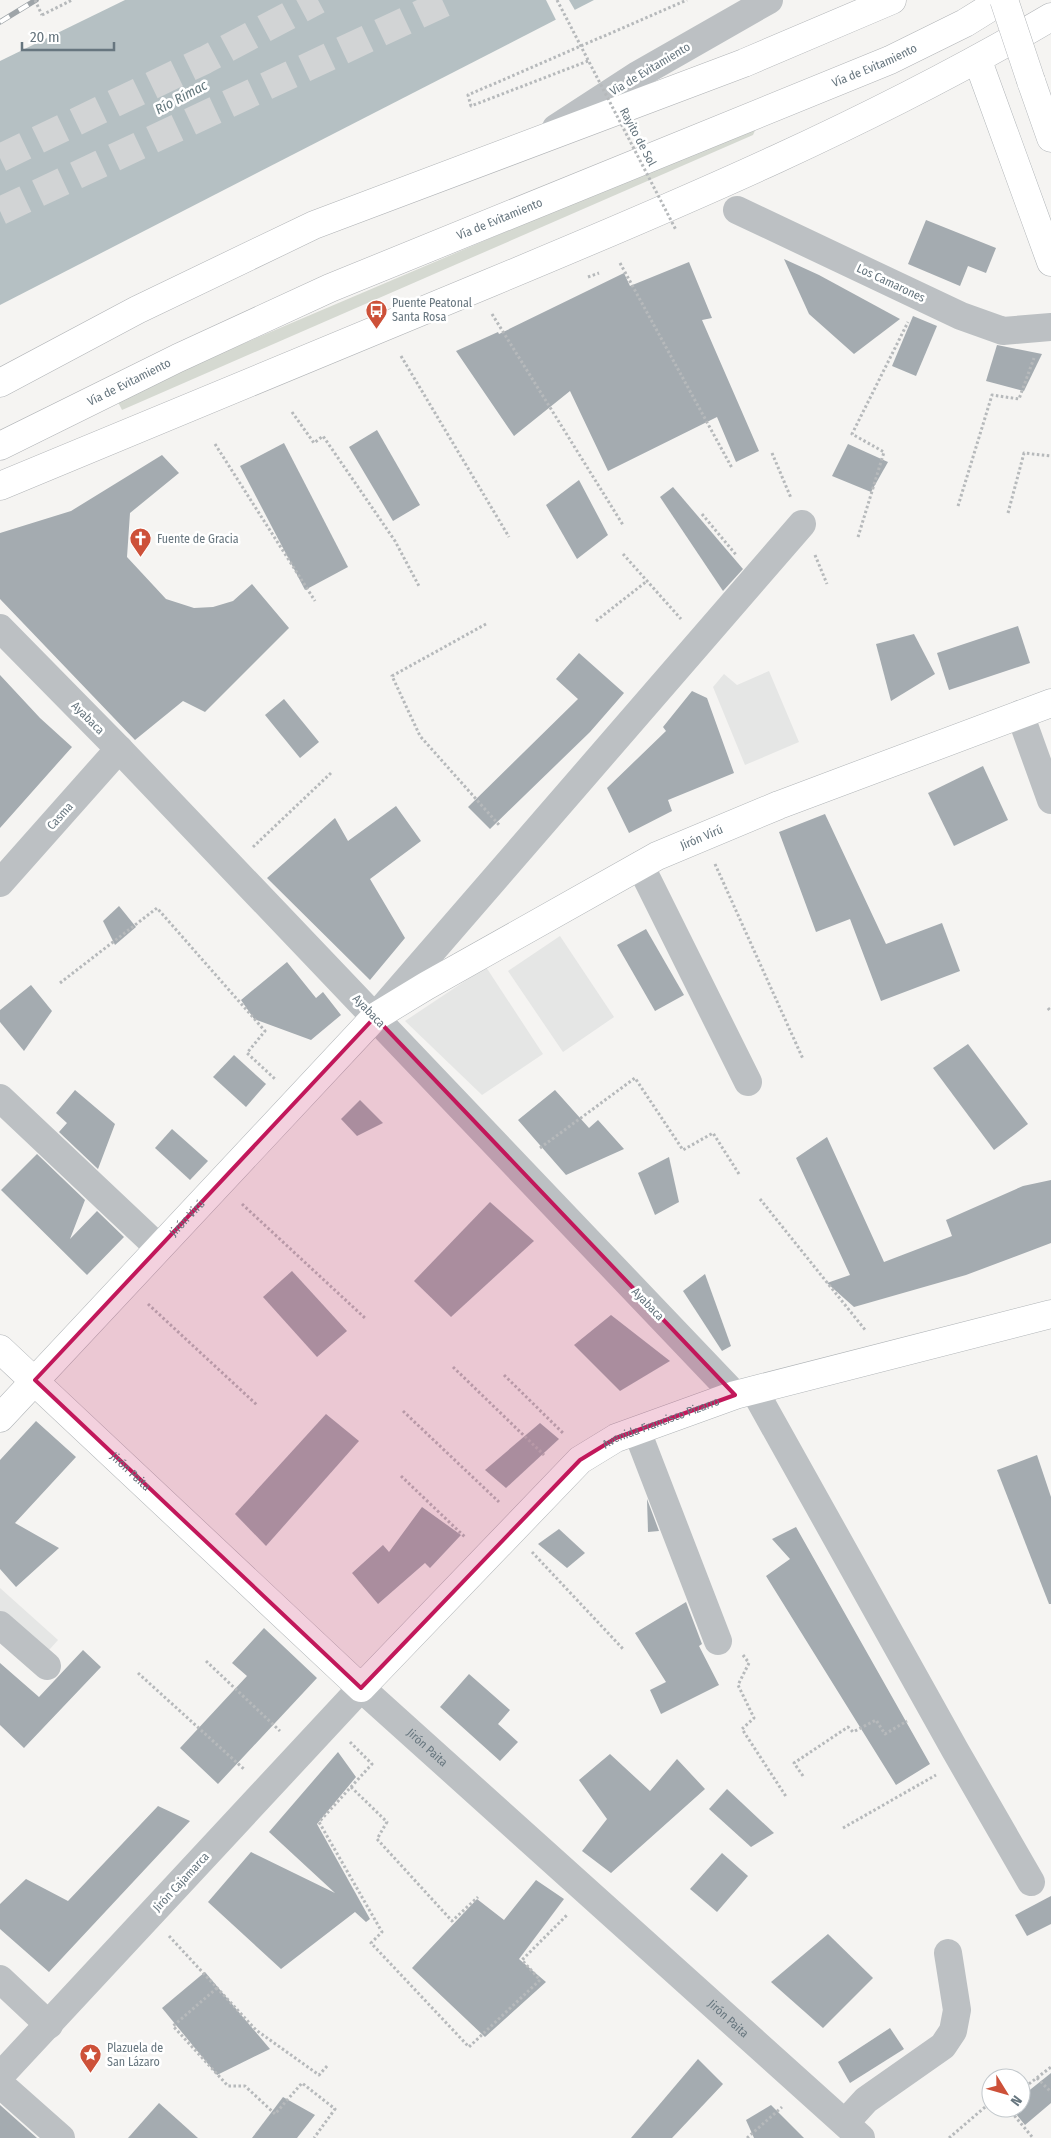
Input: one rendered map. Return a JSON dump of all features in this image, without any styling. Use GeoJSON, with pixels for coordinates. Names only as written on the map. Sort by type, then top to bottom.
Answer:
{"type":"FeatureCollection","features":[{"type":"Feature","properties":{"kind":"main road"},"geometry":{"type":"LineString","coordinates":[[0,383],[137,310],[314,225],[744,63],[892,0]]}},
{"type":"Feature","properties":{"kind":"main road"},"geometry":{"type":"LineString","coordinates":[[1003,0],[1051,138]]}},
{"type":"Feature","properties":{"kind":"main road","name":"Vía de Evitamiento"},"geometry":{"type":"LineString","coordinates":[[0,446],[178,358],[330,288],[890,60],[965,23],[1003,0]]}},
{"type":"Feature","properties":{"kind":"main road"},"geometry":{"type":"LineString","coordinates":[[0,486],[704,192],[893,105],[978,61],[1051,17]]}},
{"type":"Feature","properties":{"kind":"main road"},"geometry":{"type":"LineString","coordinates":[[978,61],[1051,262]]}},
{"type":"Feature","properties":{"kind":"main road","name":"Jirón Virú"},"geometry":{"type":"LineString","coordinates":[[0,1418],[375,1017],[640,866],[779,805],[1051,703]]}},
{"type":"Feature","properties":{"kind":"main road","name":"Avenida Francisco Pizarro"},"geometry":{"type":"LineString","coordinates":[[361,1688],[565,1476],[587,1456],[616,1438],[744,1392],[1051,1314]]}},
{"type":"Feature","properties":{"kind":"main road","name":"Jirón Paita"},"geometry":{"type":"LineString","coordinates":[[0,1349],[361,1688]]}},
{"type":"Feature","properties":{"kind":"street","name":"Via de Evitamiento"},"geometry":{"type":"LineString","coordinates":[[533,143],[636,76],[769,0]]}},
{"type":"Feature","properties":{"kind":"street","name":"Los Camarones"},"geometry":{"type":"LineString","coordinates":[[737,210],[961,316],[1003,331],[1048,328]]}},
{"type":"Feature","properties":{"kind":"street","name":"Jirón Virú"},"geometry":{"type":"LineString","coordinates":[[375,1017],[802,524]]}},
{"type":"Feature","properties":{"kind":"street","name":"Ayabaca"},"geometry":{"type":"LineString","coordinates":[[0,628],[119,749],[516,1165],[744,1392],[931,1708],[1031,1882]]}},
{"type":"Feature","properties":{"kind":"street"},"geometry":{"type":"LineString","coordinates":[[1020,714],[1051,800]]}},
{"type":"Feature","properties":{"kind":"street","name":"Casma"},"geometry":{"type":"LineString","coordinates":[[0,883],[119,749]]}},
{"type":"Feature","properties":{"kind":"street"},"geometry":{"type":"LineString","coordinates":[[640,866],[748,1082]]}},
{"type":"Feature","properties":{"kind":"street"},"geometry":{"type":"LineString","coordinates":[[0,1098],[159,1248]]}},
{"type":"Feature","properties":{"kind":"street"},"geometry":{"type":"LineString","coordinates":[[636,1431],[718,1641]]}},
{"type":"Feature","properties":{"kind":"street"},"geometry":{"type":"LineString","coordinates":[[0,1625],[47,1666]]}},
{"type":"Feature","properties":{"kind":"street","name":"Jirón Cajamarca"},"geometry":{"type":"LineString","coordinates":[[0,2076],[361,1688]]}},
{"type":"Feature","properties":{"kind":"street","name":"Jirón Paita"},"geometry":{"type":"LineString","coordinates":[[361,1688],[853,2130]]}},
{"type":"Feature","properties":{"kind":"street"},"geometry":{"type":"LineString","coordinates":[[853,2130],[866,2100],[944,2046],[953,2031],[957,2010],[948,1953]]}},
{"type":"Feature","properties":{"kind":"street"},"geometry":{"type":"LineString","coordinates":[[0,1979],[49,2025]]}},
{"type":"Feature","properties":{"kind":"street"},"geometry":{"type":"LineString","coordinates":[[0,2084],[61,2138]]}},
{"type":"Feature","properties":{"kind":"path"},"geometry":{"type":"LineString","coordinates":[[35,0],[42,15],[72,0]]}},
{"type":"Feature","properties":{"kind":"path","name":"Rayito de Sol"},"geometry":{"type":"LineString","coordinates":[[556,0],[676,230]]}},
{"type":"Feature","properties":{"kind":"path"},"geometry":{"type":"LineString","coordinates":[[588,61],[472,106],[468,95],[687,0]]}},
{"type":"Feature","properties":{"kind":"path"},"geometry":{"type":"LineString","coordinates":[[620,263],[732,468]]}},
{"type":"Feature","properties":{"kind":"path"},"geometry":{"type":"LineString","coordinates":[[858,537],[884,452],[852,434],[920,297]]}},
{"type":"Feature","properties":{"kind":"path"},"geometry":{"type":"LineString","coordinates":[[489,311],[623,525]]}},
{"type":"Feature","properties":{"kind":"path"},"geometry":{"type":"LineString","coordinates":[[958,506],[992,395],[1019,399],[1048,328]]}},
{"type":"Feature","properties":{"kind":"path"},"geometry":{"type":"LineString","coordinates":[[401,356],[510,537]]}},
{"type":"Feature","properties":{"kind":"path"},"geometry":{"type":"LineString","coordinates":[[292,412],[314,443],[324,436],[395,541],[420,588]]}},
{"type":"Feature","properties":{"kind":"path"},"geometry":{"type":"LineString","coordinates":[[215,444],[315,600]]}},
{"type":"Feature","properties":{"kind":"path"},"geometry":{"type":"LineString","coordinates":[[1008,513],[1024,453],[1051,456]]}},
{"type":"Feature","properties":{"kind":"path"},"geometry":{"type":"LineString","coordinates":[[702,514],[756,578]]}},
{"type":"Feature","properties":{"kind":"path"},"geometry":{"type":"LineString","coordinates":[[623,554],[700,641]]}},
{"type":"Feature","properties":{"kind":"path"},"geometry":{"type":"LineString","coordinates":[[596,621],[647,581]]}},
{"type":"Feature","properties":{"kind":"path"},"geometry":{"type":"LineString","coordinates":[[486,624],[392,676],[420,736],[520,850]]}},
{"type":"Feature","properties":{"kind":"path"},"geometry":{"type":"LineString","coordinates":[[232,867],[331,773]]}},
{"type":"Feature","properties":{"kind":"path"},"geometry":{"type":"LineString","coordinates":[[703,837],[803,1059]]}},
{"type":"Feature","properties":{"kind":"path"},"geometry":{"type":"LineString","coordinates":[[60,983],[158,908],[265,1032],[247,1053],[298,1100]]}},
{"type":"Feature","properties":{"kind":"path"},"geometry":{"type":"LineString","coordinates":[[1048,1008],[1051,1012]]}},
{"type":"Feature","properties":{"kind":"path"},"geometry":{"type":"LineString","coordinates":[[516,1165],[635,1078],[683,1150],[713,1133],[738,1174]]}},
{"type":"Feature","properties":{"kind":"path"},"geometry":{"type":"LineString","coordinates":[[219,1183],[366,1319]]}},
{"type":"Feature","properties":{"kind":"path"},"geometry":{"type":"LineString","coordinates":[[760,1199],[886,1356]]}},
{"type":"Feature","properties":{"kind":"path"},"geometry":{"type":"LineString","coordinates":[[126,1283],[257,1405]]}},
{"type":"Feature","properties":{"kind":"path"},"geometry":{"type":"LineString","coordinates":[[454,1366],[565,1476]]}},
{"type":"Feature","properties":{"kind":"path"},"geometry":{"type":"LineString","coordinates":[[504,1375],[587,1456]]}},
{"type":"Feature","properties":{"kind":"path"},"geometry":{"type":"LineString","coordinates":[[403,1411],[517,1527],[624,1650]]}},
{"type":"Feature","properties":{"kind":"path"},"geometry":{"type":"LineString","coordinates":[[401,1476],[487,1558]]}},
{"type":"Feature","properties":{"kind":"path"},"geometry":{"type":"LineString","coordinates":[[718,1641],[733,1642],[749,1663],[738,1685],[754,1718],[742,1730],[787,1798]]}},
{"type":"Feature","properties":{"kind":"path"},"geometry":{"type":"LineString","coordinates":[[206,1661],[303,1752]]}},
{"type":"Feature","properties":{"kind":"path"},"geometry":{"type":"LineString","coordinates":[[138,1673],[267,1790]]}},
{"type":"Feature","properties":{"kind":"path"},"geometry":{"type":"LineString","coordinates":[[803,1776],[794,1763],[848,1727],[853,1732],[876,1720],[885,1734],[931,1708]]}},
{"type":"Feature","properties":{"kind":"path"},"geometry":{"type":"LineString","coordinates":[[330,1722],[372,1764],[319,1822],[382,1932],[371,1943],[469,2046],[540,1980],[522,1960],[590,1893]]}},
{"type":"Feature","properties":{"kind":"path"},"geometry":{"type":"LineString","coordinates":[[843,1828],[960,1760]]}},
{"type":"Feature","properties":{"kind":"path"},"geometry":{"type":"LineString","coordinates":[[351,1787],[387,1822],[377,1839],[452,1922],[478,1898]]}},
{"type":"Feature","properties":{"kind":"path"},"geometry":{"type":"LineString","coordinates":[[150,1916],[256,2030],[319,2075],[328,2065]]}},
{"type":"Feature","properties":{"kind":"path"},"geometry":{"type":"LineString","coordinates":[[217,1988],[173,2026],[228,2086],[245,2086],[275,2114],[302,2083],[335,2109],[314,2138]]}},
{"type":"Feature","properties":{"kind":"path"},"geometry":{"type":"LineString","coordinates":[[1031,2082],[1051,2067]]}},
{"type":"Feature","properties":{"kind":"path"},"geometry":{"type":"LineString","coordinates":[[1037,2078],[1051,2092]]}},
{"type":"Feature","properties":{"kind":"path"},"geometry":{"type":"LineString","coordinates":[[747,2138],[805,2086]]}},
{"type":"Feature","properties":{"kind":"path"},"geometry":{"type":"LineString","coordinates":[[949,2138],[981,2111]]}},
{"type":"Feature","properties":{"kind":"path"},"geometry":{"type":"LineString","coordinates":[[1016,2118],[1033,2138]]}},
{"type":"Feature","properties":{"kind":"highlighted area"},"geometry":{"type":"Polygon","coordinates":[[[375,1017],[735,1395],[616,1438],[580,1460],[361,1688],[35,1380],[375,1017]]]}},
{"type":"Feature","properties":{"kind":"shaded area"},"geometry":{"type":"Polygon","coordinates":[[[758,124],[753,135],[122,410],[116,398],[758,124]]]}},
{"type":"Feature","properties":{"kind":"shaded area"},"geometry":{"type":"Polygon","coordinates":[[[769,671],[799,742],[745,765],[713,687],[724,674],[737,685],[769,671]]]}},
{"type":"Feature","properties":{"kind":"shaded area"},"geometry":{"type":"Polygon","coordinates":[[[560,936],[614,1017],[563,1052],[508,971],[560,936]]]}},
{"type":"Feature","properties":{"kind":"shaded area"},"geometry":{"type":"Polygon","coordinates":[[[486,967],[543,1054],[482,1095],[405,1021],[486,967]]]}},
{"type":"Feature","properties":{"kind":"shaded area"},"geometry":{"type":"Polygon","coordinates":[[[0,1588],[58,1640],[32,1669],[0,1641],[0,1588]]]}},
{"type":"Feature","properties":{"kind":"water","name":"Río Rímac"},"geometry":{"type":"Polygon","coordinates":[[[125,0],[594,0],[0,305],[0,61],[125,0]]]}},
{"type":"Feature","properties":{"kind":"pier"},"geometry":{"type":"Polygon","coordinates":[[[546,0],[569,0],[576,12],[557,22],[546,0]]]}},
{"type":"Feature","properties":{"kind":"building"},"geometry":{"type":"Polygon","coordinates":[[[926,220],[996,248],[986,273],[968,266],[960,286],[908,264],[926,220]]]}},
{"type":"Feature","properties":{"kind":"building"},"geometry":{"type":"Polygon","coordinates":[[[784,259],[819,275],[900,319],[854,354],[809,314],[784,259]]]}},
{"type":"Feature","properties":{"kind":"building"},"geometry":{"type":"Polygon","coordinates":[[[689,262],[712,318],[702,320],[759,451],[736,462],[717,417],[608,471],[570,391],[514,436],[456,351],[498,332],[499,334],[624,273],[630,286],[689,262]]]}},
{"type":"Feature","properties":{"kind":"building"},"geometry":{"type":"Polygon","coordinates":[[[913,316],[937,326],[916,376],[892,366],[913,316]]]}},
{"type":"Feature","properties":{"kind":"building"},"geometry":{"type":"Polygon","coordinates":[[[997,345],[1042,354],[1024,391],[986,381],[997,345]]]}},
{"type":"Feature","properties":{"kind":"building"},"geometry":{"type":"Polygon","coordinates":[[[377,430],[420,505],[393,521],[349,447],[377,430]]]}},
{"type":"Feature","properties":{"kind":"building"},"geometry":{"type":"Polygon","coordinates":[[[284,443],[348,567],[305,590],[240,466],[284,443]]]}},
{"type":"Feature","properties":{"kind":"building"},"geometry":{"type":"Polygon","coordinates":[[[848,444],[888,462],[871,492],[832,476],[848,444]]]}},
{"type":"Feature","properties":{"kind":"building"},"geometry":{"type":"Polygon","coordinates":[[[162,455],[179,473],[130,513],[127,557],[166,599],[194,608],[213,607],[233,601],[252,584],[289,628],[205,712],[183,701],[135,740],[0,599],[0,533],[71,511],[162,455]]]}},
{"type":"Feature","properties":{"kind":"building"},"geometry":{"type":"Polygon","coordinates":[[[579,480],[608,535],[577,559],[546,505],[579,480]]]}},
{"type":"Feature","properties":{"kind":"building"},"geometry":{"type":"Polygon","coordinates":[[[673,487],[743,569],[723,591],[660,497],[673,487]]]}},
{"type":"Feature","properties":{"kind":"building"},"geometry":{"type":"Polygon","coordinates":[[[1018,626],[1030,663],[949,690],[937,653],[1018,626]]]}},
{"type":"Feature","properties":{"kind":"building"},"geometry":{"type":"Polygon","coordinates":[[[914,634],[935,674],[891,701],[876,644],[914,634]]]}},
{"type":"Feature","properties":{"kind":"building"},"geometry":{"type":"Polygon","coordinates":[[[579,653],[624,693],[590,732],[490,829],[468,807],[578,699],[556,679],[579,653]]]}},
{"type":"Feature","properties":{"kind":"building"},"geometry":{"type":"Polygon","coordinates":[[[0,675],[40,718],[72,747],[0,828],[0,675]]]}},
{"type":"Feature","properties":{"kind":"building"},"geometry":{"type":"Polygon","coordinates":[[[692,691],[707,698],[734,773],[668,800],[672,811],[629,833],[607,788],[666,731],[663,727],[692,691]]]}},
{"type":"Feature","properties":{"kind":"building"},"geometry":{"type":"Polygon","coordinates":[[[284,699],[319,742],[300,758],[265,715],[284,699]]]}},
{"type":"Feature","properties":{"kind":"building"},"geometry":{"type":"Polygon","coordinates":[[[983,766],[1008,820],[954,846],[928,793],[983,766]]]}},
{"type":"Feature","properties":{"kind":"building"},"geometry":{"type":"Polygon","coordinates":[[[396,806],[421,841],[370,879],[405,938],[370,980],[267,878],[335,818],[348,841],[396,806]]]}},
{"type":"Feature","properties":{"kind":"building"},"geometry":{"type":"Polygon","coordinates":[[[825,814],[886,944],[942,923],[960,971],[881,1001],[850,919],[816,932],[779,832],[825,814]]]}},
{"type":"Feature","properties":{"kind":"building"},"geometry":{"type":"Polygon","coordinates":[[[119,906],[136,927],[115,945],[103,921],[119,906]]]}},
{"type":"Feature","properties":{"kind":"building"},"geometry":{"type":"Polygon","coordinates":[[[646,929],[684,995],[655,1011],[617,945],[646,929]]]}},
{"type":"Feature","properties":{"kind":"building"},"geometry":{"type":"Polygon","coordinates":[[[287,962],[316,998],[323,992],[341,1015],[311,1040],[254,1019],[241,1000],[287,962]]]}},
{"type":"Feature","properties":{"kind":"building"},"geometry":{"type":"Polygon","coordinates":[[[31,985],[52,1011],[24,1051],[0,1022],[0,1010],[31,985]]]}},
{"type":"Feature","properties":{"kind":"building"},"geometry":{"type":"Polygon","coordinates":[[[968,1044],[1028,1124],[994,1150],[933,1068],[968,1044]]]}},
{"type":"Feature","properties":{"kind":"building"},"geometry":{"type":"Polygon","coordinates":[[[234,1055],[266,1084],[246,1107],[213,1077],[234,1055]]]}},
{"type":"Feature","properties":{"kind":"building"},"geometry":{"type":"Polygon","coordinates":[[[75,1090],[115,1124],[98,1169],[59,1132],[67,1123],[56,1113],[75,1090]]]}},
{"type":"Feature","properties":{"kind":"building"},"geometry":{"type":"Polygon","coordinates":[[[555,1090],[589,1128],[598,1120],[624,1149],[566,1175],[518,1120],[555,1090]]]}},
{"type":"Feature","properties":{"kind":"building"},"geometry":{"type":"Polygon","coordinates":[[[360,1100],[383,1123],[357,1136],[341,1119],[360,1100]]]}},
{"type":"Feature","properties":{"kind":"building"},"geometry":{"type":"Polygon","coordinates":[[[172,1129],[208,1161],[190,1180],[155,1148],[172,1129]]]}},
{"type":"Feature","properties":{"kind":"building"},"geometry":{"type":"Polygon","coordinates":[[[827,1137],[884,1262],[952,1236],[946,1220],[1023,1186],[1051,1180],[1051,1243],[966,1275],[854,1307],[827,1283],[850,1275],[796,1158],[827,1137]]]}},
{"type":"Feature","properties":{"kind":"building"},"geometry":{"type":"Polygon","coordinates":[[[37,1154],[85,1200],[70,1239],[97,1211],[124,1237],[87,1275],[1,1190],[37,1154]]]}},
{"type":"Feature","properties":{"kind":"building"},"geometry":{"type":"Polygon","coordinates":[[[669,1157],[679,1202],[655,1215],[638,1173],[669,1157]]]}},
{"type":"Feature","properties":{"kind":"building"},"geometry":{"type":"Polygon","coordinates":[[[490,1202],[534,1241],[451,1317],[414,1281],[490,1202]]]}},
{"type":"Feature","properties":{"kind":"building"},"geometry":{"type":"Polygon","coordinates":[[[292,1271],[347,1331],[317,1357],[263,1297],[292,1271]]]}},
{"type":"Feature","properties":{"kind":"building"},"geometry":{"type":"Polygon","coordinates":[[[705,1274],[731,1346],[722,1351],[683,1291],[705,1274]]]}},
{"type":"Feature","properties":{"kind":"building"},"geometry":{"type":"Polygon","coordinates":[[[611,1315],[670,1361],[620,1391],[574,1345],[611,1315]]]}},
{"type":"Feature","properties":{"kind":"building"},"geometry":{"type":"Polygon","coordinates":[[[326,1414],[359,1441],[266,1546],[235,1514],[326,1414]]]}},
{"type":"Feature","properties":{"kind":"building"},"geometry":{"type":"Polygon","coordinates":[[[36,1421],[76,1457],[15,1523],[59,1548],[16,1587],[0,1569],[0,1460],[36,1421]]]}},
{"type":"Feature","properties":{"kind":"building"},"geometry":{"type":"Polygon","coordinates":[[[540,1423],[559,1439],[506,1488],[485,1470],[540,1423]]]}},
{"type":"Feature","properties":{"kind":"building"},"geometry":{"type":"Polygon","coordinates":[[[1037,1455],[1051,1497],[1051,1604],[1049,1604],[997,1470],[1037,1455]]]}},
{"type":"Feature","properties":{"kind":"building"},"geometry":{"type":"Polygon","coordinates":[[[647,1499],[659,1531],[648,1532],[647,1499]]]}},
{"type":"Feature","properties":{"kind":"building"},"geometry":{"type":"Polygon","coordinates":[[[422,1507],[461,1535],[430,1568],[425,1563],[378,1604],[352,1573],[383,1545],[389,1552],[422,1507]]]}},
{"type":"Feature","properties":{"kind":"building"},"geometry":{"type":"Polygon","coordinates":[[[796,1527],[930,1764],[896,1785],[766,1576],[790,1559],[772,1539],[796,1527]]]}},
{"type":"Feature","properties":{"kind":"building"},"geometry":{"type":"Polygon","coordinates":[[[559,1529],[585,1553],[567,1568],[538,1544],[559,1529]]]}},
{"type":"Feature","properties":{"kind":"building"},"geometry":{"type":"Polygon","coordinates":[[[686,1602],[702,1644],[699,1646],[719,1685],[661,1714],[650,1690],[666,1682],[635,1633],[686,1602]]]}},
{"type":"Feature","properties":{"kind":"building"},"geometry":{"type":"Polygon","coordinates":[[[264,1628],[317,1678],[218,1784],[180,1748],[247,1676],[232,1663],[264,1628]]]}},
{"type":"Feature","properties":{"kind":"building"},"geometry":{"type":"Polygon","coordinates":[[[83,1650],[101,1667],[24,1748],[0,1725],[0,1663],[39,1697],[83,1650]]]}},
{"type":"Feature","properties":{"kind":"building"},"geometry":{"type":"Polygon","coordinates":[[[469,1674],[510,1710],[498,1724],[518,1742],[500,1761],[440,1707],[469,1674]]]}},
{"type":"Feature","properties":{"kind":"building"},"geometry":{"type":"Polygon","coordinates":[[[338,1752],[356,1777],[317,1824],[370,1919],[366,1922],[355,1912],[281,1969],[208,1902],[251,1852],[335,1893],[269,1832],[338,1752]]]}},
{"type":"Feature","properties":{"kind":"building"},"geometry":{"type":"Polygon","coordinates":[[[610,1754],[650,1791],[677,1759],[705,1789],[611,1873],[582,1851],[607,1819],[579,1780],[610,1754]]]}},
{"type":"Feature","properties":{"kind":"building"},"geometry":{"type":"Polygon","coordinates":[[[727,1789],[774,1833],[751,1847],[709,1809],[727,1789]]]}},
{"type":"Feature","properties":{"kind":"building"},"geometry":{"type":"Polygon","coordinates":[[[158,1806],[190,1821],[49,1972],[0,1929],[0,1904],[26,1879],[68,1901],[158,1806]]]}},
{"type":"Feature","properties":{"kind":"building"},"geometry":{"type":"Polygon","coordinates":[[[722,1853],[748,1876],[717,1912],[690,1889],[722,1853]]]}},
{"type":"Feature","properties":{"kind":"building"},"geometry":{"type":"Polygon","coordinates":[[[536,1880],[564,1899],[519,1959],[546,1982],[485,2037],[412,1968],[477,1899],[504,1920],[536,1880]]]}},
{"type":"Feature","properties":{"kind":"building"},"geometry":{"type":"Polygon","coordinates":[[[1051,1896],[1051,1924],[1027,1936],[1015,1915],[1051,1896]]]}},
{"type":"Feature","properties":{"kind":"building"},"geometry":{"type":"Polygon","coordinates":[[[828,1934],[873,1978],[823,2028],[771,1982],[828,1934]]]}},
{"type":"Feature","properties":{"kind":"building"},"geometry":{"type":"Polygon","coordinates":[[[205,1972],[270,2049],[217,2075],[162,2008],[205,1972]]]}},
{"type":"Feature","properties":{"kind":"building"},"geometry":{"type":"Polygon","coordinates":[[[890,2028],[904,2049],[850,2083],[838,2062],[890,2028]]]}},
{"type":"Feature","properties":{"kind":"building"},"geometry":{"type":"Polygon","coordinates":[[[698,2059],[723,2084],[672,2138],[631,2138],[698,2059]]]}},
{"type":"Feature","properties":{"kind":"building"},"geometry":{"type":"Polygon","coordinates":[[[1051,2073],[1051,2103],[1025,2125],[1019,2118],[1031,2118],[1031,2089],[1051,2073]]]}},
{"type":"Feature","properties":{"kind":"building"},"geometry":{"type":"Polygon","coordinates":[[[283,2097],[315,2115],[297,2138],[252,2138],[283,2097]]]}},
{"type":"Feature","properties":{"kind":"building"},"geometry":{"type":"Polygon","coordinates":[[[159,2103],[198,2138],[128,2138],[159,2103]]]}},
{"type":"Feature","properties":{"kind":"building"},"geometry":{"type":"Polygon","coordinates":[[[0,2105],[37,2138],[0,2138],[0,2105]]]}},
{"type":"Feature","properties":{"kind":"building"},"geometry":{"type":"Polygon","coordinates":[[[771,2105],[804,2138],[754,2138],[746,2120],[771,2105]]]}},
{"type":"Feature","properties":{"kind":"tunnel"},"geometry":{"type":"LineString","coordinates":[[0,158],[205,60],[318,0]]}},
{"type":"Feature","properties":{"kind":"tunnel"},"geometry":{"type":"LineString","coordinates":[[0,211],[450,0]]}},
{"type":"Feature","properties":{"kind":"railway"},"geometry":{"type":"LineString","coordinates":[[0,22],[36,0]]}},
{"type":"Feature","properties":{"kind":"place","name":"Puente Peatonal Santa Rosa"},"geometry":{"type":"Point","coordinates":[376,329]}},
{"type":"Feature","properties":{"kind":"place","name":"Fuente de Gracia"},"geometry":{"type":"Point","coordinates":[141,558]}},
{"type":"Feature","properties":{"kind":"place","name":"Plazuela de San Lázaro"},"geometry":{"type":"Point","coordinates":[91,2074]}}]}
